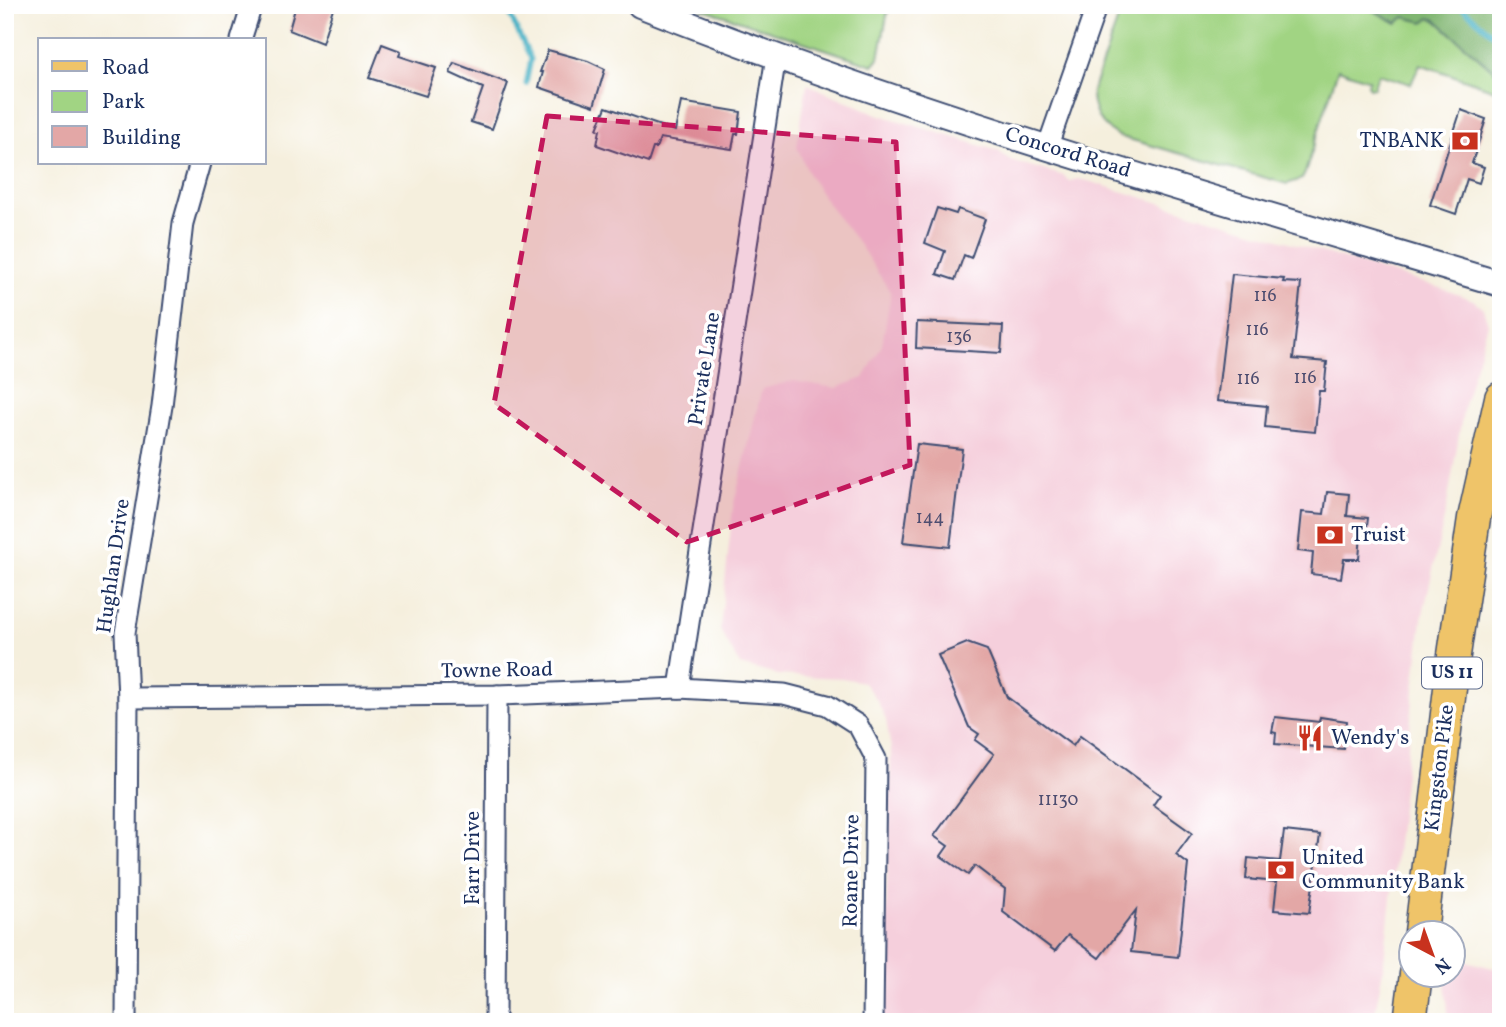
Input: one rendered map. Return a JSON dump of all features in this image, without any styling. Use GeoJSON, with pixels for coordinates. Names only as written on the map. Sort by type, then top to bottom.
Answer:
{"type":"FeatureCollection","features":[{"type":"Feature","properties":{"kind":"main road","name":"Kingston Pike"},"geometry":{"type":"LineString","coordinates":[[1423,918],[1454,655],[1474,518],[1499,407]]}},
{"type":"Feature","properties":{"kind":"main road"},"geometry":{"type":"LineString","coordinates":[[1410,1022],[1414,988]]}},
{"type":"Feature","properties":{"kind":"street"},"geometry":{"type":"LineString","coordinates":[[242,38],[252,5]]}},
{"type":"Feature","properties":{"kind":"street","name":"Concord Road"},"geometry":{"type":"LineString","coordinates":[[640,5],[775,56],[1048,148],[1501,284]]}},
{"type":"Feature","properties":{"kind":"street"},"geometry":{"type":"LineString","coordinates":[[1048,148],[1097,5]]}},
{"type":"Feature","properties":{"kind":"street","name":"Private Lane"},"geometry":{"type":"LineString","coordinates":[[679,688],[775,56]]}},
{"type":"Feature","properties":{"kind":"street","name":"Hughlan Drive"},"geometry":{"type":"LineString","coordinates":[[126,1022],[128,698],[125,633],[162,406],[183,223],[200,164]]}},
{"type":"Feature","properties":{"kind":"street","name":"Towne Road"},"geometry":{"type":"LineString","coordinates":[[128,698],[497,695],[679,688],[784,694],[827,705],[858,725]]}},
{"type":"Feature","properties":{"kind":"street","name":"Farr Drive"},"geometry":{"type":"LineString","coordinates":[[495,1022],[497,695]]}},
{"type":"Feature","properties":{"kind":"street","name":"Roane Drive"},"geometry":{"type":"LineString","coordinates":[[858,725],[876,759],[873,1022]]}},
{"type":"Feature","properties":{"kind":"highlighted area"},"geometry":{"type":"Polygon","coordinates":[[[547,116],[896,142],[910,465],[687,542],[494,404],[547,116]]]}},
{"type":"Feature","properties":{"kind":"shaded area"},"geometry":{"type":"Polygon","coordinates":[[[807,84],[880,115],[998,151],[1010,160],[1064,176],[1069,181],[1088,181],[1440,288],[1473,300],[1483,308],[1488,324],[1464,405],[1447,505],[1422,619],[1383,970],[1373,1022],[883,1022],[891,749],[886,720],[877,700],[863,682],[842,678],[777,675],[740,665],[720,630],[733,507],[762,389],[793,381],[836,388],[864,378],[882,345],[891,293],[809,175],[797,147],[807,84]]]}},
{"type":"Feature","properties":{"kind":"shaded area"},"geometry":{"type":"Polygon","coordinates":[[[1468,962],[1501,970],[1501,1022],[1449,1022],[1446,988],[1468,988],[1468,962]]]}},
{"type":"Feature","properties":{"kind":"green space"},"geometry":{"type":"Polygon","coordinates":[[[692,5],[889,5],[879,58],[873,65],[692,5]]]}},
{"type":"Feature","properties":{"kind":"green space"},"geometry":{"type":"Polygon","coordinates":[[[1123,5],[1363,5],[1397,23],[1404,17],[1423,22],[1430,18],[1436,20],[1501,77],[1501,92],[1420,64],[1411,84],[1378,74],[1374,87],[1369,88],[1369,80],[1338,69],[1305,173],[1302,179],[1287,184],[1118,136],[1102,123],[1095,112],[1092,92],[1123,5]]]}},
{"type":"Feature","properties":{"kind":"green space"},"geometry":{"type":"Polygon","coordinates":[[[1363,5],[1501,5],[1501,77],[1436,20],[1430,18],[1424,22],[1404,17],[1397,23],[1363,5]]]}},
{"type":"Feature","properties":{"kind":"building"},"geometry":{"type":"Polygon","coordinates":[[[296,5],[334,5],[322,43],[289,30],[296,5]]]}},
{"type":"Feature","properties":{"kind":"building"},"geometry":{"type":"Polygon","coordinates":[[[382,44],[401,51],[399,56],[436,68],[426,96],[369,78],[382,44]]]}},
{"type":"Feature","properties":{"kind":"building"},"geometry":{"type":"Polygon","coordinates":[[[548,50],[588,61],[605,69],[594,106],[539,87],[543,72],[540,72],[548,50]]]}},
{"type":"Feature","properties":{"kind":"building"},"geometry":{"type":"Polygon","coordinates":[[[454,63],[508,83],[492,129],[471,122],[483,88],[450,73],[454,63]]]}},
{"type":"Feature","properties":{"kind":"building"},"geometry":{"type":"Polygon","coordinates":[[[681,102],[741,112],[738,134],[735,134],[732,149],[660,138],[648,163],[597,145],[600,130],[597,129],[606,107],[675,131],[681,102]]]}},
{"type":"Feature","properties":{"kind":"building","name":"TNBANK"},"geometry":{"type":"Polygon","coordinates":[[[1461,110],[1486,119],[1472,163],[1484,167],[1479,183],[1467,179],[1456,214],[1430,205],[1461,110]]]}},
{"type":"Feature","properties":{"kind":"building"},"geometry":{"type":"Polygon","coordinates":[[[937,208],[956,214],[958,209],[985,219],[971,258],[964,255],[955,280],[937,274],[945,251],[925,243],[937,208]]]}},
{"type":"Feature","properties":{"kind":"building"},"geometry":{"type":"Polygon","coordinates":[[[1232,274],[1301,283],[1293,359],[1327,362],[1324,391],[1319,391],[1315,432],[1265,427],[1267,406],[1217,401],[1232,274]]]}},
{"type":"Feature","properties":{"kind":"building"},"geometry":{"type":"Polygon","coordinates":[[[917,322],[1003,326],[1001,353],[916,348],[917,322]]]}},
{"type":"Feature","properties":{"kind":"building"},"geometry":{"type":"Polygon","coordinates":[[[917,444],[962,449],[950,547],[903,542],[917,444]]]}},
{"type":"Feature","properties":{"kind":"building","name":"Truist"},"geometry":{"type":"Polygon","coordinates":[[[1327,492],[1349,494],[1347,516],[1368,518],[1366,535],[1361,534],[1359,559],[1344,559],[1341,578],[1311,574],[1313,553],[1298,551],[1302,512],[1324,514],[1327,492]]]}},
{"type":"Feature","properties":{"kind":"building"},"geometry":{"type":"Polygon","coordinates":[[[967,643],[987,650],[1007,697],[1073,746],[1080,736],[1160,795],[1153,805],[1192,833],[1176,855],[1188,864],[1178,957],[1131,952],[1136,910],[1099,958],[1068,935],[1055,951],[1003,912],[1005,889],[975,866],[968,875],[941,856],[948,846],[934,836],[994,754],[975,740],[979,734],[969,727],[938,655],[967,643]]]}},
{"type":"Feature","properties":{"kind":"building","name":"Wendy's"},"geometry":{"type":"Polygon","coordinates":[[[1275,717],[1319,722],[1320,717],[1347,721],[1344,749],[1275,744],[1276,733],[1272,732],[1275,717]]]}},
{"type":"Feature","properties":{"kind":"building","name":"United Community Bank"},"geometry":{"type":"Polygon","coordinates":[[[1284,831],[1320,835],[1309,913],[1274,910],[1277,882],[1246,879],[1248,858],[1280,861],[1284,831]]]}},
{"type":"Feature","properties":{"kind":"waterway"},"geometry":{"type":"LineString","coordinates":[[505,5],[531,59],[526,84]]}},
{"type":"Feature","properties":{"kind":"waterway"},"geometry":{"type":"LineString","coordinates":[[1459,5],[1501,41]]}},
{"type":"Feature","properties":{"kind":"place","name":"TNBANK"},"geometry":{"type":"Point","coordinates":[1465,141]}},
{"type":"Feature","properties":{"kind":"place","name":"Truist"},"geometry":{"type":"Point","coordinates":[1330,535]}},
{"type":"Feature","properties":{"kind":"place","name":"Wendy's"},"geometry":{"type":"Point","coordinates":[1310,738]}},
{"type":"Feature","properties":{"kind":"place","name":"United Community Bank"},"geometry":{"type":"Point","coordinates":[1281,870]}}]}
